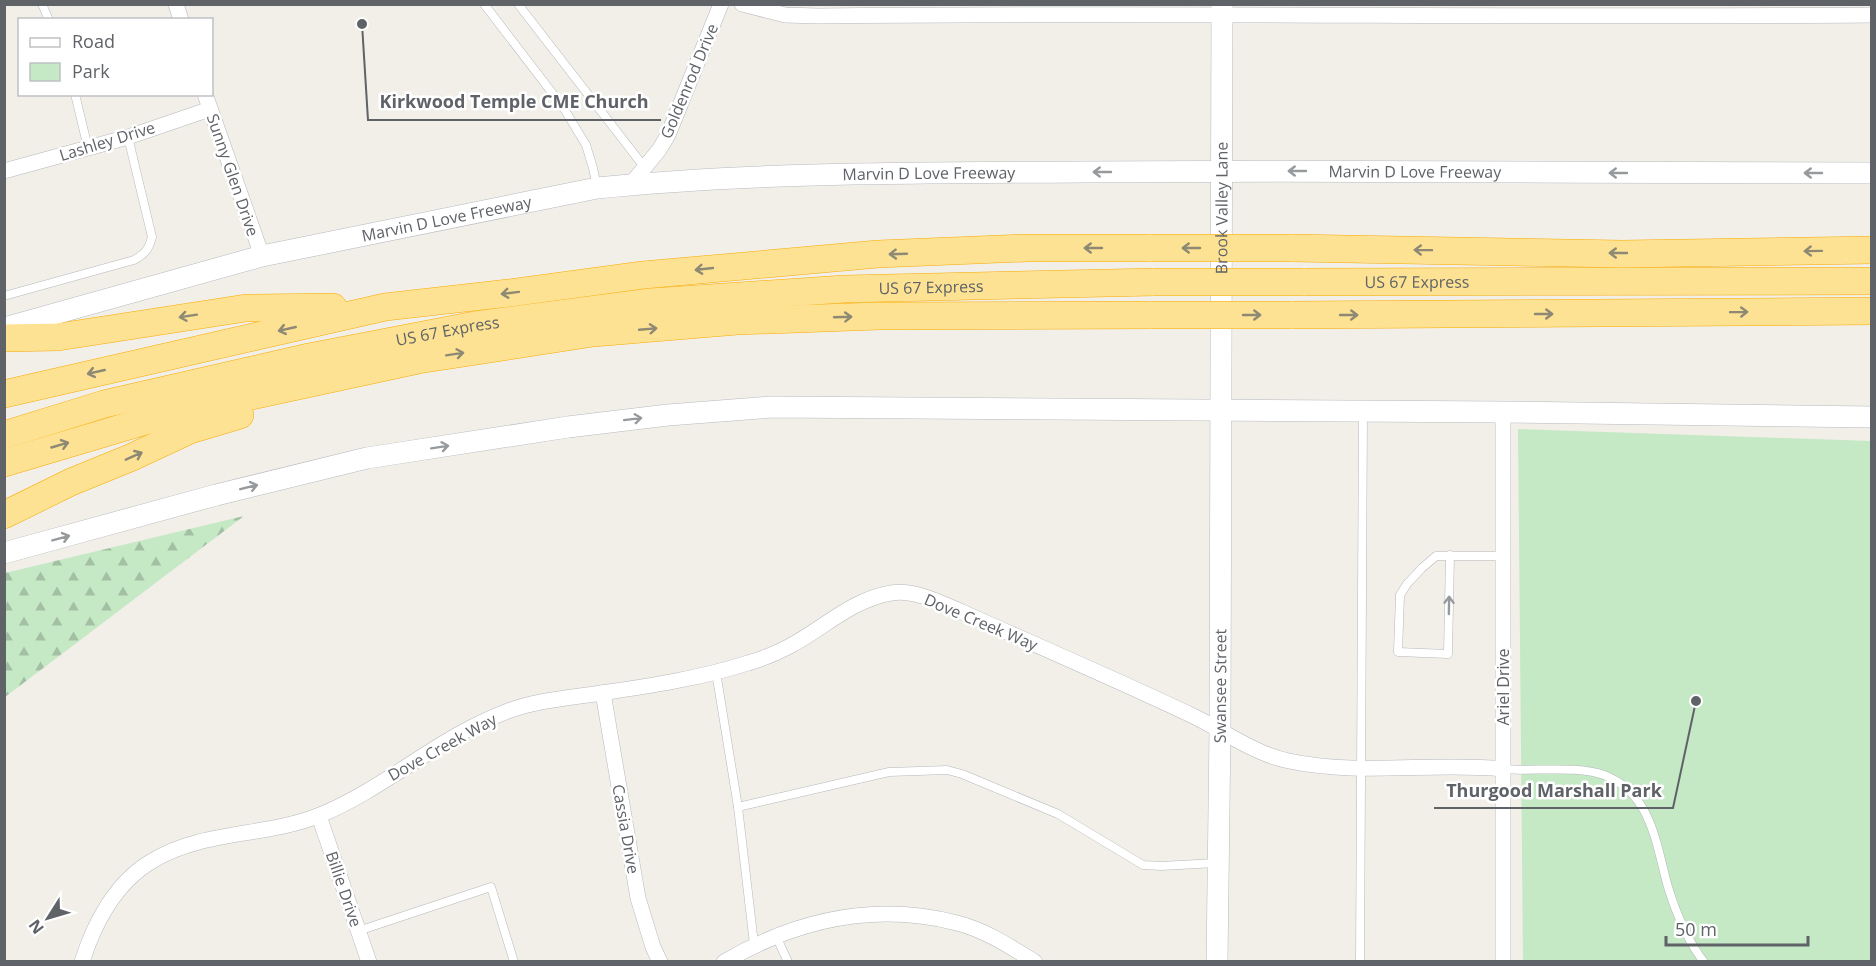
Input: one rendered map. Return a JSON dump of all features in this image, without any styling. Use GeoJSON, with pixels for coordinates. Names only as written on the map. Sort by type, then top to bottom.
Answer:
{"type":"FeatureCollection","features":[{"type":"Feature","properties":{"kind":"highway"},"geometry":{"type":"LineString","coordinates":[[4,338],[58,337],[246,308],[385,307],[643,275],[878,254],[1027,248],[1292,248],[1622,254],[1872,250]]}},
{"type":"Feature","properties":{"kind":"highway","name":"US 67 Express"},"geometry":{"type":"LineString","coordinates":[[4,435],[104,404],[309,357],[475,325],[651,302],[844,289],[1154,282],[1872,281]]}},
{"type":"Feature","properties":{"kind":"highway"},"geometry":{"type":"LineString","coordinates":[[4,394],[385,307]]}},
{"type":"Feature","properties":{"kind":"highway"},"geometry":{"type":"LineString","coordinates":[[4,463],[172,413],[418,360],[593,333],[738,321],[879,315],[1872,311]]}},
{"type":"Feature","properties":{"kind":"highway"},"geometry":{"type":"LineString","coordinates":[[4,515],[71,482],[190,430],[418,360]]}},
{"type":"Feature","properties":{"kind":"main road","name":"Brook Valley Lane"},"geometry":{"type":"LineString","coordinates":[[1221,9],[1221,410]]}},
{"type":"Feature","properties":{"kind":"main road","name":"Marvin D Love Freeway"},"geometry":{"type":"LineString","coordinates":[[4,328],[262,256],[597,188],[638,176],[1222,171],[1872,173]]}},
{"type":"Feature","properties":{"kind":"main road"},"geometry":{"type":"LineString","coordinates":[[4,553],[216,495],[367,458],[568,427],[668,415],[772,407],[1872,417]]}},
{"type":"Feature","properties":{"kind":"main road","name":"Swansee Street"},"geometry":{"type":"LineString","coordinates":[[1217,962],[1221,410]]}},
{"type":"Feature","properties":{"kind":"street","name":"Goldenrod Drive"},"geometry":{"type":"LineString","coordinates":[[638,176],[668,135],[721,4]]}},
{"type":"Feature","properties":{"kind":"street"},"geometry":{"type":"LineString","coordinates":[[742,4],[785,15],[817,10],[954,9],[1755,10],[1872,15]]}},
{"type":"Feature","properties":{"kind":"street","name":"Lashley Drive"},"geometry":{"type":"LineString","coordinates":[[4,171],[128,137],[207,102]]}},
{"type":"Feature","properties":{"kind":"street","name":"Sunny Glen Drive"},"geometry":{"type":"LineString","coordinates":[[207,102],[262,256]]}},
{"type":"Feature","properties":{"kind":"street","name":"Ariel Drive"},"geometry":{"type":"LineString","coordinates":[[1503,412],[1503,962]]}},
{"type":"Feature","properties":{"kind":"street","name":"Dove Creek Way"},"geometry":{"type":"LineString","coordinates":[[82,962],[100,918],[127,881],[150,862],[174,850],[201,842],[277,828],[319,816],[349,801],[421,756],[482,722],[508,711],[543,701],[603,693],[716,672],[750,663],[790,646],[847,609],[870,598],[894,592],[923,596],[962,612],[1194,716],[1249,746],[1286,760],[1315,766],[1360,768],[1473,766],[1503,769]]}},
{"type":"Feature","properties":{"kind":"street","name":"Cassia Drive"},"geometry":{"type":"LineString","coordinates":[[603,693],[638,898],[660,962]]}},
{"type":"Feature","properties":{"kind":"street","name":"Billie Drive"},"geometry":{"type":"LineString","coordinates":[[319,816],[369,962]]}},
{"type":"Feature","properties":{"kind":"street"},"geometry":{"type":"LineString","coordinates":[[724,962],[775,935],[812,923],[855,915],[911,915],[958,923],[993,938],[1035,962]]}},
{"type":"Feature","properties":{"kind":"lane"},"geometry":{"type":"LineString","coordinates":[[42,4],[48,18]]}},
{"type":"Feature","properties":{"kind":"lane"},"geometry":{"type":"LineString","coordinates":[[484,4],[563,106],[586,145],[597,188]]}},
{"type":"Feature","properties":{"kind":"lane"},"geometry":{"type":"LineString","coordinates":[[518,4],[638,176]]}},
{"type":"Feature","properties":{"kind":"lane"},"geometry":{"type":"LineString","coordinates":[[75,96],[88,148]]}},
{"type":"Feature","properties":{"kind":"lane"},"geometry":{"type":"LineString","coordinates":[[4,296],[134,260],[149,248],[152,237],[128,137]]}},
{"type":"Feature","properties":{"kind":"lane"},"geometry":{"type":"LineString","coordinates":[[1360,962],[1363,411]]}},
{"type":"Feature","properties":{"kind":"lane"},"geometry":{"type":"LineString","coordinates":[[1450,555],[1448,654],[1398,652],[1400,595],[1407,584],[1436,556],[1450,555],[1504,556]]}},
{"type":"Feature","properties":{"kind":"lane"},"geometry":{"type":"LineString","coordinates":[[716,672],[738,807],[754,945]]}},
{"type":"Feature","properties":{"kind":"lane","name":"Dove Creek Way"},"geometry":{"type":"LineString","coordinates":[[1503,769],[1578,771],[1604,775],[1632,795],[1644,810],[1653,829],[1668,888],[1682,926],[1704,962]]}},
{"type":"Feature","properties":{"kind":"lane"},"geometry":{"type":"LineString","coordinates":[[738,807],[889,772],[947,770],[962,774],[1058,814],[1143,865],[1218,863]]}},
{"type":"Feature","properties":{"kind":"lane"},"geometry":{"type":"LineString","coordinates":[[358,931],[491,887],[514,962]]}},
{"type":"Feature","properties":{"kind":"lane"},"geometry":{"type":"LineString","coordinates":[[775,935],[788,962]]}},
{"type":"Feature","properties":{"kind":"green space"},"geometry":{"type":"Polygon","coordinates":[[[1518,429],[1871,441],[1871,961],[1523,961],[1518,429]]]}},
{"type":"Feature","properties":{"kind":"green space"},"geometry":{"type":"Polygon","coordinates":[[[244,516],[5,697],[5,573],[244,516]]]}},
{"type":"Feature","properties":{"kind":"place","name":"Kirkwood Temple CME Church"},"geometry":{"type":"Point","coordinates":[362,24]}},
{"type":"Feature","properties":{"kind":"place","name":"Thurgood Marshall Park"},"geometry":{"type":"Point","coordinates":[1696,701]}}]}
